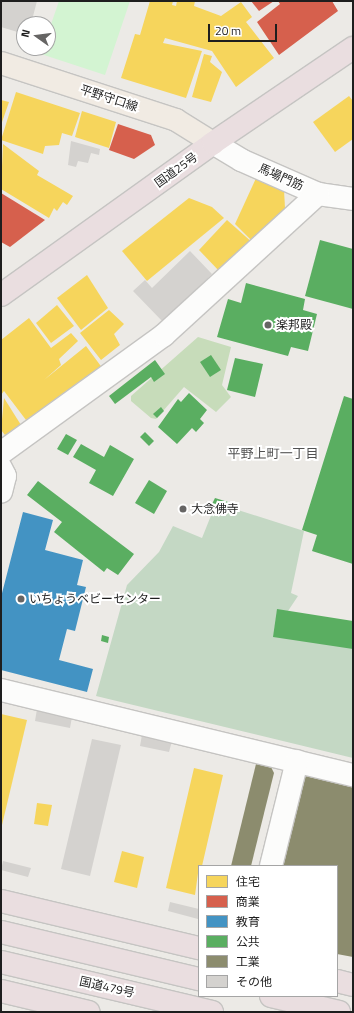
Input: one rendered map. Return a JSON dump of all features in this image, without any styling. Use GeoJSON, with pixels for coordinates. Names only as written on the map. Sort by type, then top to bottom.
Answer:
{"type":"FeatureCollection","features":[{"type":"Feature","properties":{"kind":"highway","name":"国道25号"},"geometry":{"type":"LineString","coordinates":[[1,295],[213,143],[353,48]]}},
{"type":"Feature","properties":{"kind":"highway"},"geometry":{"type":"LineString","coordinates":[[1,901],[198,948]]}},
{"type":"Feature","properties":{"kind":"highway"},"geometry":{"type":"LineString","coordinates":[[1,932],[198,979]]}},
{"type":"Feature","properties":{"kind":"highway","name":"国道479号"},"geometry":{"type":"LineString","coordinates":[[1,962],[212,1012]]}},
{"type":"Feature","properties":{"kind":"highway"},"geometry":{"type":"LineString","coordinates":[[338,981],[353,985]]}},
{"type":"Feature","properties":{"kind":"highway"},"geometry":{"type":"LineString","coordinates":[[1,991],[89,1012]]}},
{"type":"Feature","properties":{"kind":"highway"},"geometry":{"type":"LineString","coordinates":[[275,997],[339,1012]]}},
{"type":"Feature","properties":{"kind":"main road","name":"平野守口線"},"geometry":{"type":"LineString","coordinates":[[1,63],[176,120],[213,143]]}},
{"type":"Feature","properties":{"kind":"street","name":"馬場門筋"},"geometry":{"type":"LineString","coordinates":[[213,143],[241,160],[318,194],[353,199]]}},
{"type":"Feature","properties":{"kind":"street"},"geometry":{"type":"LineString","coordinates":[[1,453],[164,335],[318,194]]}},
{"type":"Feature","properties":{"kind":"street"},"geometry":{"type":"LineString","coordinates":[[1,468],[5,476],[1,492]]}},
{"type":"Feature","properties":{"kind":"street"},"geometry":{"type":"LineString","coordinates":[[1,690],[353,775]]}},
{"type":"Feature","properties":{"kind":"street"},"geometry":{"type":"LineString","coordinates":[[271,865],[297,761]]}},
{"type":"Feature","properties":{"kind":"green space"},"geometry":{"type":"Polygon","coordinates":[[[59,1],[130,1],[105,75],[47,56],[56,56],[56,16],[54,16],[59,1]]]}},
{"type":"Feature","properties":{"kind":"green space"},"geometry":{"type":"Polygon","coordinates":[[[198,337],[231,347],[222,385],[231,397],[216,412],[184,387],[156,419],[151,418],[131,401],[131,396],[198,337]]]}},
{"type":"Feature","properties":{"kind":"green space"},"geometry":{"type":"Polygon","coordinates":[[[216,503],[304,531],[291,593],[298,596],[274,632],[353,644],[353,758],[96,696],[127,585],[159,552],[173,526],[202,538],[216,503]]]}},
{"type":"Feature","properties":{"kind":"building: 住宅"},"geometry":{"type":"Polygon","coordinates":[[[150,1],[173,1],[172,5],[176,6],[177,1],[195,1],[194,6],[221,16],[241,2],[252,17],[246,22],[274,58],[236,87],[212,51],[165,38],[163,43],[202,51],[186,98],[121,78],[135,34],[140,35],[150,1]]]}},
{"type":"Feature","properties":{"kind":"building: 住宅"},"geometry":{"type":"Polygon","coordinates":[[[204,54],[212,56],[210,62],[222,72],[211,102],[192,97],[204,54]]]}},
{"type":"Feature","properties":{"kind":"building: 住宅"},"geometry":{"type":"Polygon","coordinates":[[[16,92],[80,113],[72,136],[62,133],[59,145],[45,146],[43,154],[1,140],[16,92]]]}},
{"type":"Feature","properties":{"kind":"building: 住宅"},"geometry":{"type":"Polygon","coordinates":[[[349,96],[353,101],[353,139],[335,152],[313,122],[349,96]]]}},
{"type":"Feature","properties":{"kind":"building: 住宅"},"geometry":{"type":"Polygon","coordinates":[[[1,100],[9,102],[1,125],[1,100]]]}},
{"type":"Feature","properties":{"kind":"building: 住宅"},"geometry":{"type":"Polygon","coordinates":[[[82,111],[116,122],[109,148],[75,137],[82,111]]]}},
{"type":"Feature","properties":{"kind":"building: 住宅"},"geometry":{"type":"Polygon","coordinates":[[[3,144],[39,171],[37,175],[73,196],[67,205],[63,202],[57,211],[54,208],[49,218],[1,189],[3,144]]]}},
{"type":"Feature","properties":{"kind":"building: 住宅"},"geometry":{"type":"Polygon","coordinates":[[[257,176],[284,190],[285,208],[252,241],[235,224],[257,176]]]}},
{"type":"Feature","properties":{"kind":"building: 住宅"},"geometry":{"type":"Polygon","coordinates":[[[189,198],[212,207],[224,218],[147,281],[122,251],[189,198]]]}},
{"type":"Feature","properties":{"kind":"building: 住宅"},"geometry":{"type":"Polygon","coordinates":[[[227,220],[254,244],[221,273],[199,250],[227,220]]]}},
{"type":"Feature","properties":{"kind":"building: 住宅"},"geometry":{"type":"Polygon","coordinates":[[[87,275],[108,308],[81,330],[57,298],[87,275]]]}},
{"type":"Feature","properties":{"kind":"building: 住宅"},"geometry":{"type":"Polygon","coordinates":[[[57,305],[74,326],[51,343],[36,323],[57,305]]]}},
{"type":"Feature","properties":{"kind":"building: 住宅"},"geometry":{"type":"Polygon","coordinates":[[[109,310],[124,324],[114,334],[120,345],[101,360],[80,333],[109,310]]]}},
{"type":"Feature","properties":{"kind":"building: 住宅"},"geometry":{"type":"Polygon","coordinates":[[[29,318],[51,348],[71,333],[78,341],[59,359],[61,365],[44,380],[86,346],[103,369],[26,420],[4,391],[1,395],[1,340],[29,318]]]}},
{"type":"Feature","properties":{"kind":"building: 住宅"},"geometry":{"type":"Polygon","coordinates":[[[4,398],[21,425],[5,435],[1,430],[4,398]]]}},
{"type":"Feature","properties":{"kind":"building: 住宅"},"geometry":{"type":"Polygon","coordinates":[[[1,714],[27,720],[2,825],[1,825],[1,714]]]}},
{"type":"Feature","properties":{"kind":"building: 住宅"},"geometry":{"type":"Polygon","coordinates":[[[194,768],[223,775],[202,865],[198,865],[195,895],[166,888],[194,768]]]}},
{"type":"Feature","properties":{"kind":"building: 住宅"},"geometry":{"type":"Polygon","coordinates":[[[37,803],[52,805],[48,826],[34,824],[37,803]]]}},
{"type":"Feature","properties":{"kind":"building: 住宅"},"geometry":{"type":"Polygon","coordinates":[[[122,851],[144,857],[137,888],[114,882],[122,851]]]}},
{"type":"Feature","properties":{"kind":"building: 商業"},"geometry":{"type":"Polygon","coordinates":[[[251,1],[274,1],[259,11],[251,1]]]}},
{"type":"Feature","properties":{"kind":"building: 商業"},"geometry":{"type":"Polygon","coordinates":[[[278,1],[332,1],[338,11],[279,55],[257,22],[280,4],[278,1]]]}},
{"type":"Feature","properties":{"kind":"building: 商業"},"geometry":{"type":"Polygon","coordinates":[[[118,124],[151,135],[155,145],[134,159],[109,150],[118,124]]]}},
{"type":"Feature","properties":{"kind":"building: 商業"},"geometry":{"type":"Polygon","coordinates":[[[1,193],[45,220],[10,247],[1,242],[1,193]]]}},
{"type":"Feature","properties":{"kind":"building: 教育"},"geometry":{"type":"Polygon","coordinates":[[[23,512],[53,520],[45,550],[83,560],[77,585],[86,587],[75,631],[67,629],[59,660],[93,669],[87,692],[1,670],[1,597],[23,512]]]}},
{"type":"Feature","properties":{"kind":"building: 公共"},"geometry":{"type":"Polygon","coordinates":[[[320,240],[353,249],[353,309],[305,296],[320,240]]]}},
{"type":"Feature","properties":{"kind":"building: 公共","name":"楽邦殿"},"geometry":{"type":"Polygon","coordinates":[[[246,283],[305,299],[303,310],[317,314],[308,351],[291,347],[288,356],[217,337],[228,299],[241,303],[246,283]]]}},
{"type":"Feature","properties":{"kind":"building: 公共"},"geometry":{"type":"Polygon","coordinates":[[[211,355],[221,370],[210,377],[200,362],[211,355]]]}},
{"type":"Feature","properties":{"kind":"building: 公共"},"geometry":{"type":"Polygon","coordinates":[[[235,358],[263,364],[255,397],[227,390],[235,358]]]}},
{"type":"Feature","properties":{"kind":"building: 公共"},"geometry":{"type":"Polygon","coordinates":[[[155,360],[165,374],[154,382],[151,377],[115,404],[109,396],[155,360]]]}},
{"type":"Feature","properties":{"kind":"building: 公共"},"geometry":{"type":"Polygon","coordinates":[[[189,393],[207,410],[200,419],[204,423],[196,432],[192,428],[177,444],[158,427],[178,399],[181,402],[189,393]]]}},
{"type":"Feature","properties":{"kind":"building: 公共"},"geometry":{"type":"Polygon","coordinates":[[[344,396],[353,399],[353,564],[312,551],[317,535],[302,530],[344,396]]]}},
{"type":"Feature","properties":{"kind":"building: 公共"},"geometry":{"type":"Polygon","coordinates":[[[161,407],[164,411],[157,418],[153,414],[161,407]]]}},
{"type":"Feature","properties":{"kind":"building: 公共"},"geometry":{"type":"Polygon","coordinates":[[[145,432],[154,441],[149,446],[140,437],[145,432]]]}},
{"type":"Feature","properties":{"kind":"building: 公共"},"geometry":{"type":"Polygon","coordinates":[[[66,434],[77,440],[68,455],[57,449],[66,434]]]}},
{"type":"Feature","properties":{"kind":"building: 公共"},"geometry":{"type":"Polygon","coordinates":[[[81,444],[104,457],[110,445],[134,459],[113,496],[89,483],[96,470],[73,457],[81,444]]]}},
{"type":"Feature","properties":{"kind":"building: 公共"},"geometry":{"type":"Polygon","coordinates":[[[149,480],[167,491],[154,514],[135,503],[149,480]]]}},
{"type":"Feature","properties":{"kind":"building: 公共"},"geometry":{"type":"Polygon","coordinates":[[[38,481],[134,554],[118,575],[107,568],[104,572],[54,532],[62,522],[27,495],[38,481]]]}},
{"type":"Feature","properties":{"kind":"building: 公共"},"geometry":{"type":"Polygon","coordinates":[[[215,498],[228,502],[225,508],[212,504],[215,498]]]}},
{"type":"Feature","properties":{"kind":"building: 公共"},"geometry":{"type":"Polygon","coordinates":[[[277,609],[353,621],[353,649],[273,637],[277,609]]]}},
{"type":"Feature","properties":{"kind":"building: 公共"},"geometry":{"type":"Polygon","coordinates":[[[102,635],[109,637],[108,643],[101,641],[102,635]]]}},
{"type":"Feature","properties":{"kind":"building: 工業"},"geometry":{"type":"Polygon","coordinates":[[[257,760],[269,763],[274,773],[251,865],[231,865],[257,760]]]}},
{"type":"Feature","properties":{"kind":"building: 工業"},"geometry":{"type":"Polygon","coordinates":[[[312,772],[353,782],[353,957],[338,954],[338,865],[277,865],[299,779],[312,772]]]}},
{"type":"Feature","properties":{"kind":"building: その他"},"geometry":{"type":"Polygon","coordinates":[[[1,1],[37,1],[33,16],[16,16],[16,32],[1,27],[1,1]]]}},
{"type":"Feature","properties":{"kind":"building: その他"},"geometry":{"type":"Polygon","coordinates":[[[71,141],[100,149],[99,155],[91,153],[88,163],[78,161],[76,167],[68,165],[71,141]]]}},
{"type":"Feature","properties":{"kind":"building: その他"},"geometry":{"type":"Polygon","coordinates":[[[190,251],[212,274],[163,322],[133,291],[145,280],[152,288],[190,251]]]}},
{"type":"Feature","properties":{"kind":"building: その他"},"geometry":{"type":"Polygon","coordinates":[[[37,709],[72,717],[70,728],[35,721],[37,709]]]}},
{"type":"Feature","properties":{"kind":"building: その他"},"geometry":{"type":"Polygon","coordinates":[[[142,735],[172,741],[169,752],[140,746],[142,735]]]}},
{"type":"Feature","properties":{"kind":"building: その他"},"geometry":{"type":"Polygon","coordinates":[[[92,739],[121,745],[90,876],[61,869],[92,739]]]}},
{"type":"Feature","properties":{"kind":"building: その他"},"geometry":{"type":"Polygon","coordinates":[[[3,861],[31,868],[28,877],[1,870],[3,861]]]}},
{"type":"Feature","properties":{"kind":"building: その他"},"geometry":{"type":"Polygon","coordinates":[[[170,902],[198,909],[198,919],[168,911],[170,902]]]}},
{"type":"Feature","properties":{"kind":"place","name":"楽邦殿"},"geometry":{"type":"Point","coordinates":[268,325]}},
{"type":"Feature","properties":{"kind":"place","name":"大念佛寺"},"geometry":{"type":"Point","coordinates":[183,509]}},
{"type":"Feature","properties":{"kind":"place","name":"いちょうベビーセンター"},"geometry":{"type":"Point","coordinates":[21,599]}},
{"type":"Feature","properties":{"kind":"district","name":"平野上町一丁目"},"geometry":{"type":"Point","coordinates":[273,453]}}]}
